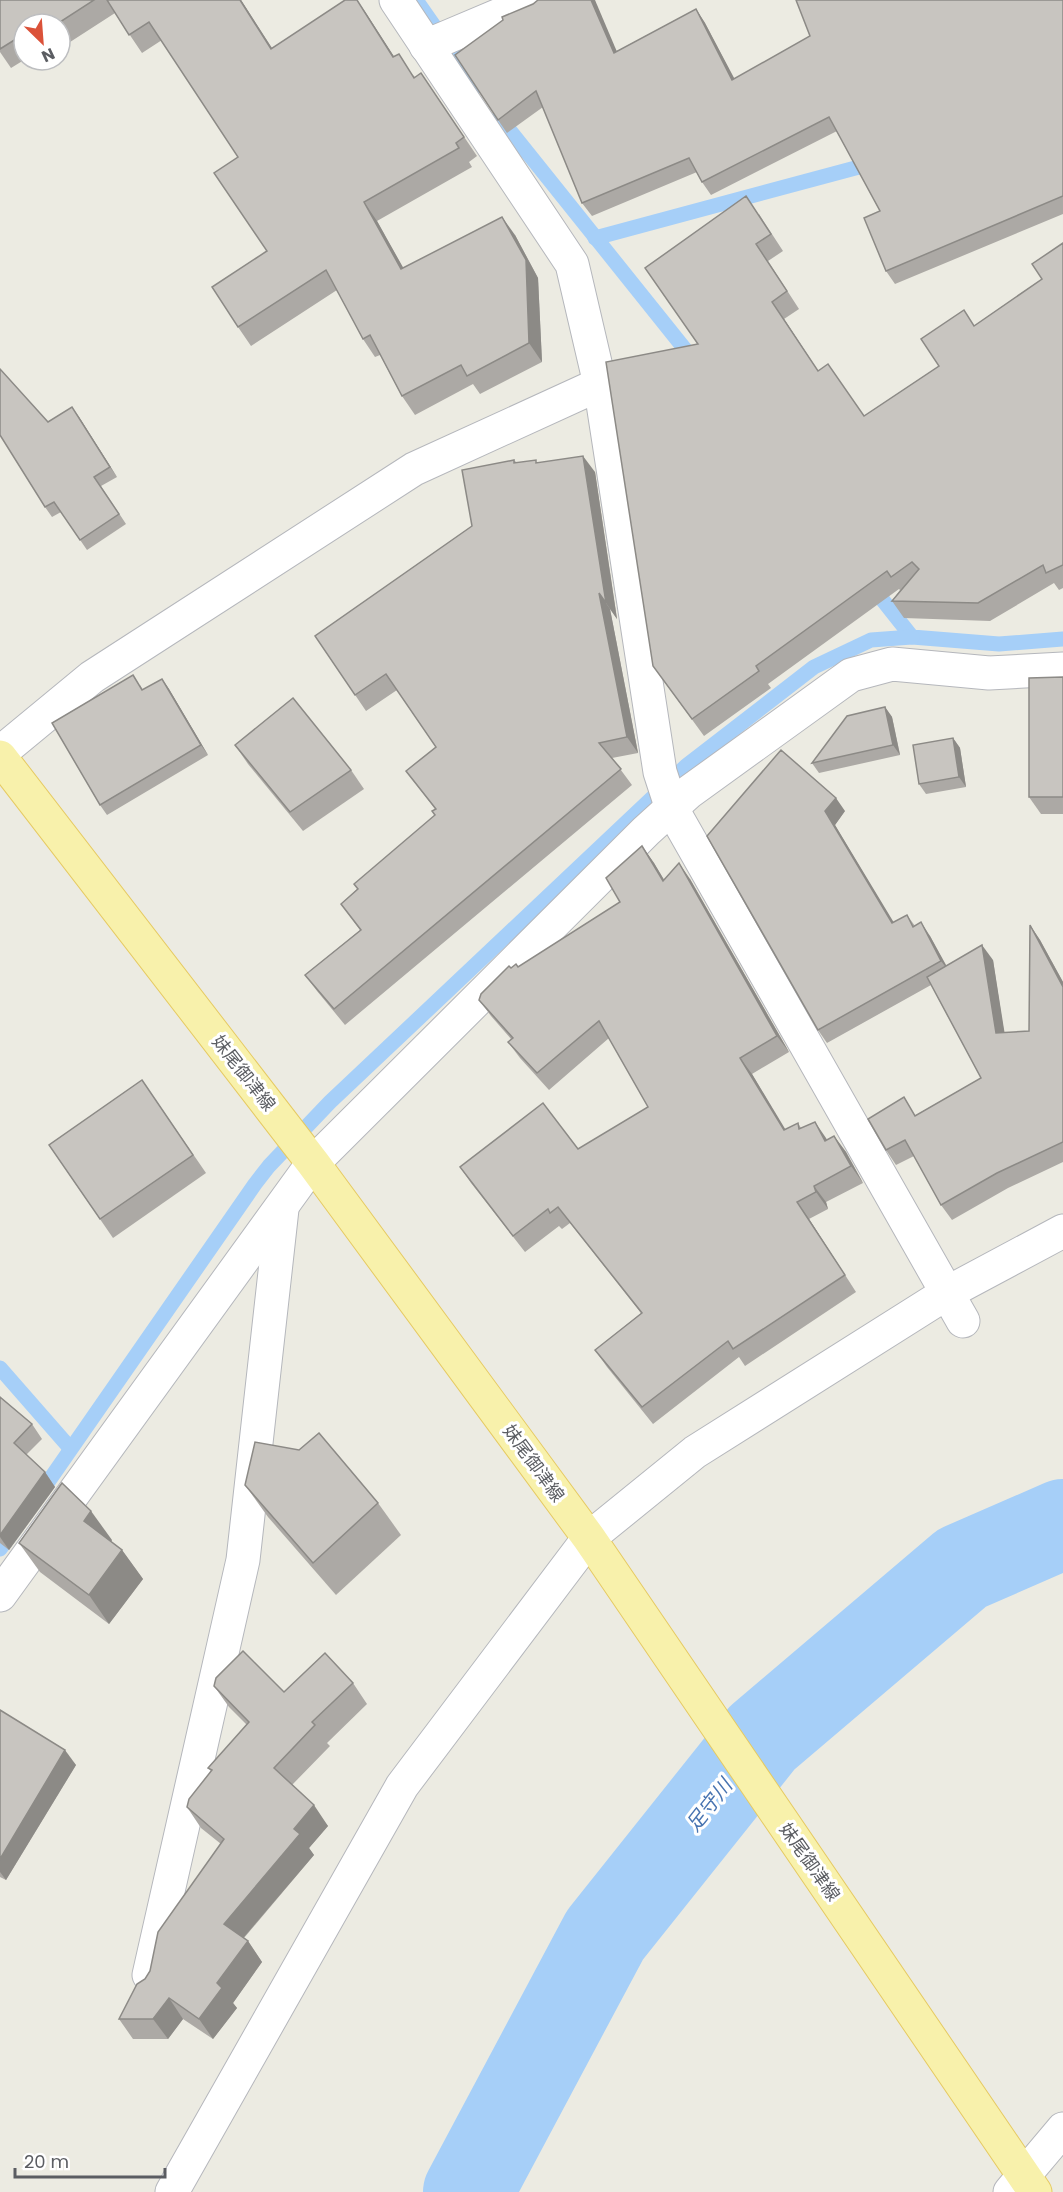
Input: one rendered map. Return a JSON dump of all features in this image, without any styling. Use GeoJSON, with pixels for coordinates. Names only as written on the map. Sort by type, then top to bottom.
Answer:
{"type":"FeatureCollection","features":[{"type":"Feature","properties":{"kind":"main road","name":"妹尾御津線"},"geometry":{"type":"LineString","coordinates":[[0,755],[311,1159],[589,1538],[1020,2177]]}},
{"type":"Feature","properties":{"kind":"street"},"geometry":{"type":"LineString","coordinates":[[396,0],[437,41],[572,264],[600,384],[666,792],[955,1307]]}},
{"type":"Feature","properties":{"kind":"street"},"geometry":{"type":"LineString","coordinates":[[437,41],[535,0]]}},
{"type":"Feature","properties":{"kind":"street"},"geometry":{"type":"LineString","coordinates":[[0,755],[92,677],[414,469],[600,384]]}},
{"type":"Feature","properties":{"kind":"street"},"geometry":{"type":"LineString","coordinates":[[666,792],[688,792],[851,675],[892,664],[989,673],[1063,669]]}},
{"type":"Feature","properties":{"kind":"street"},"geometry":{"type":"LineString","coordinates":[[0,1595],[282,1207],[311,1159],[646,831],[666,792]]}},
{"type":"Feature","properties":{"kind":"street"},"geometry":{"type":"LineString","coordinates":[[146,1987],[243,1560],[282,1207]]}},
{"type":"Feature","properties":{"kind":"street"},"geometry":{"type":"LineString","coordinates":[[172,2192],[402,1786],[589,1538],[695,1452],[955,1307],[1063,1231]]}},
{"type":"Feature","properties":{"kind":"street"},"geometry":{"type":"LineString","coordinates":[[1020,2177],[1063,2129]]}},
{"type":"Feature","properties":{"kind":"building"},"geometry":{"type":"Polygon","coordinates":[[[0,0],[94,0],[72,14],[72,12],[12,12],[12,42],[0,49],[0,0]]]}},
{"type":"Feature","properties":{"kind":"building"},"geometry":{"type":"Polygon","coordinates":[[[107,0],[240,0],[271,49],[345,0],[357,0],[393,57],[399,54],[414,78],[421,73],[464,137],[456,143],[459,148],[364,202],[401,269],[502,217],[526,260],[529,343],[467,376],[461,365],[402,396],[370,335],[363,339],[326,270],[238,327],[212,287],[267,251],[214,173],[238,157],[149,22],[129,35],[107,0]]]}},
{"type":"Feature","properties":{"kind":"building"},"geometry":{"type":"Polygon","coordinates":[[[538,0],[591,0],[614,53],[696,9],[732,80],[810,36],[796,0],[1063,0],[1063,196],[886,271],[864,218],[880,211],[829,117],[702,182],[689,158],[582,203],[536,91],[498,120],[455,55],[503,20],[502,17],[538,0]]]}},
{"type":"Feature","properties":{"kind":"building"},"geometry":{"type":"Polygon","coordinates":[[[746,196],[771,234],[756,244],[787,291],[772,302],[818,371],[828,364],[864,416],[939,366],[921,339],[964,310],[974,326],[1042,279],[1032,264],[1063,243],[1063,565],[1046,573],[1043,565],[978,603],[892,601],[919,569],[912,562],[891,577],[887,571],[756,666],[759,671],[692,719],[653,666],[606,362],[698,344],[645,268],[746,196]]]}},
{"type":"Feature","properties":{"kind":"building"},"geometry":{"type":"Polygon","coordinates":[[[0,369],[48,422],[72,407],[110,467],[94,477],[119,514],[80,540],[54,502],[45,507],[0,435],[0,369]]]}},
{"type":"Feature","properties":{"kind":"building"},"geometry":{"type":"Polygon","coordinates":[[[583,456],[606,603],[599,593],[627,737],[599,743],[621,769],[334,1009],[305,975],[361,930],[341,904],[358,889],[354,884],[435,815],[432,811],[436,809],[406,771],[436,747],[386,674],[355,695],[315,636],[472,526],[462,470],[514,460],[514,463],[536,460],[536,463],[583,456]]]}},
{"type":"Feature","properties":{"kind":"building"},"geometry":{"type":"Polygon","coordinates":[[[133,675],[142,690],[162,679],[201,745],[100,805],[52,723],[133,675]]]}},
{"type":"Feature","properties":{"kind":"building"},"geometry":{"type":"Polygon","coordinates":[[[1063,677],[1063,797],[1029,797],[1029,678],[1063,677]]]}},
{"type":"Feature","properties":{"kind":"building"},"geometry":{"type":"Polygon","coordinates":[[[293,698],[351,770],[290,812],[235,745],[293,698]]]}},
{"type":"Feature","properties":{"kind":"building"},"geometry":{"type":"Polygon","coordinates":[[[885,707],[893,745],[812,763],[847,716],[885,707]]]}},
{"type":"Feature","properties":{"kind":"building"},"geometry":{"type":"Polygon","coordinates":[[[953,738],[959,777],[919,784],[913,745],[953,738]]]}},
{"type":"Feature","properties":{"kind":"building"},"geometry":{"type":"Polygon","coordinates":[[[781,750],[836,798],[825,811],[892,923],[907,915],[913,927],[921,922],[941,961],[818,1030],[707,836],[781,750]]]}},
{"type":"Feature","properties":{"kind":"building"},"geometry":{"type":"Polygon","coordinates":[[[642,846],[663,881],[679,863],[777,1036],[740,1058],[784,1130],[798,1123],[799,1129],[815,1122],[825,1141],[834,1136],[851,1166],[814,1186],[816,1192],[797,1202],[845,1275],[733,1349],[728,1341],[642,1407],[595,1350],[642,1313],[558,1207],[550,1213],[548,1209],[513,1236],[460,1167],[543,1103],[578,1149],[648,1107],[599,1021],[537,1073],[508,1042],[513,1038],[479,1000],[481,994],[509,966],[511,968],[516,964],[518,967],[620,902],[606,878],[642,846]]]}},
{"type":"Feature","properties":{"kind":"building"},"geometry":{"type":"Polygon","coordinates":[[[1030,925],[1063,987],[1063,1142],[997,1173],[941,1205],[905,1140],[886,1150],[868,1119],[904,1097],[915,1116],[981,1078],[927,977],[982,945],[996,1033],[1029,1031],[1030,925]]]}},
{"type":"Feature","properties":{"kind":"building"},"geometry":{"type":"Polygon","coordinates":[[[142,1080],[193,1155],[100,1219],[49,1145],[142,1080]]]}},
{"type":"Feature","properties":{"kind":"building"},"geometry":{"type":"Polygon","coordinates":[[[0,1397],[32,1424],[14,1443],[45,1472],[0,1535],[0,1397]]]}},
{"type":"Feature","properties":{"kind":"building"},"geometry":{"type":"Polygon","coordinates":[[[319,1433],[378,1503],[313,1563],[245,1485],[255,1442],[299,1450],[319,1433]]]}},
{"type":"Feature","properties":{"kind":"building"},"geometry":{"type":"Polygon","coordinates":[[[62,1483],[91,1511],[84,1521],[122,1550],[89,1595],[19,1543],[62,1483]]]}},
{"type":"Feature","properties":{"kind":"building"},"geometry":{"type":"Polygon","coordinates":[[[243,1651],[284,1692],[325,1653],[353,1683],[312,1722],[315,1725],[274,1768],[314,1805],[294,1829],[300,1834],[224,1924],[248,1941],[217,1983],[222,1988],[199,2019],[169,1998],[153,2019],[119,2019],[137,1984],[145,1979],[150,1971],[158,1932],[224,1839],[187,1807],[189,1799],[212,1770],[208,1768],[249,1722],[214,1686],[216,1678],[243,1651]]]}},
{"type":"Feature","properties":{"kind":"building"},"geometry":{"type":"Polygon","coordinates":[[[0,1710],[65,1750],[0,1859],[0,1710]]]}},
{"type":"Feature","properties":{"kind":"waterway"},"geometry":{"type":"LineString","coordinates":[[416,0],[476,86]]}},
{"type":"Feature","properties":{"kind":"waterway"},"geometry":{"type":"LineString","coordinates":[[499,117],[696,363]]}},
{"type":"Feature","properties":{"kind":"waterway"},"geometry":{"type":"LineString","coordinates":[[595,238],[874,163]]}},
{"type":"Feature","properties":{"kind":"waterway"},"geometry":{"type":"LineString","coordinates":[[870,584],[912,637],[999,644],[1063,639]]}},
{"type":"Feature","properties":{"kind":"waterway"},"geometry":{"type":"LineString","coordinates":[[39,1495],[255,1184],[269,1166],[330,1102],[686,766],[814,667],[871,640],[912,637]]}},
{"type":"Feature","properties":{"kind":"waterway"},"geometry":{"type":"LineString","coordinates":[[0,1368],[70,1448]]}},
{"type":"Feature","properties":{"kind":"waterway","name":"足守川"},"geometry":{"type":"LineString","coordinates":[[468,2192],[605,1935],[762,1738],[962,1568],[1063,1524]]}},
{"type":"Feature","properties":{"kind":"waterway"},"geometry":{"type":"LineString","coordinates":[[0,1549],[15,1529]]}}]}
